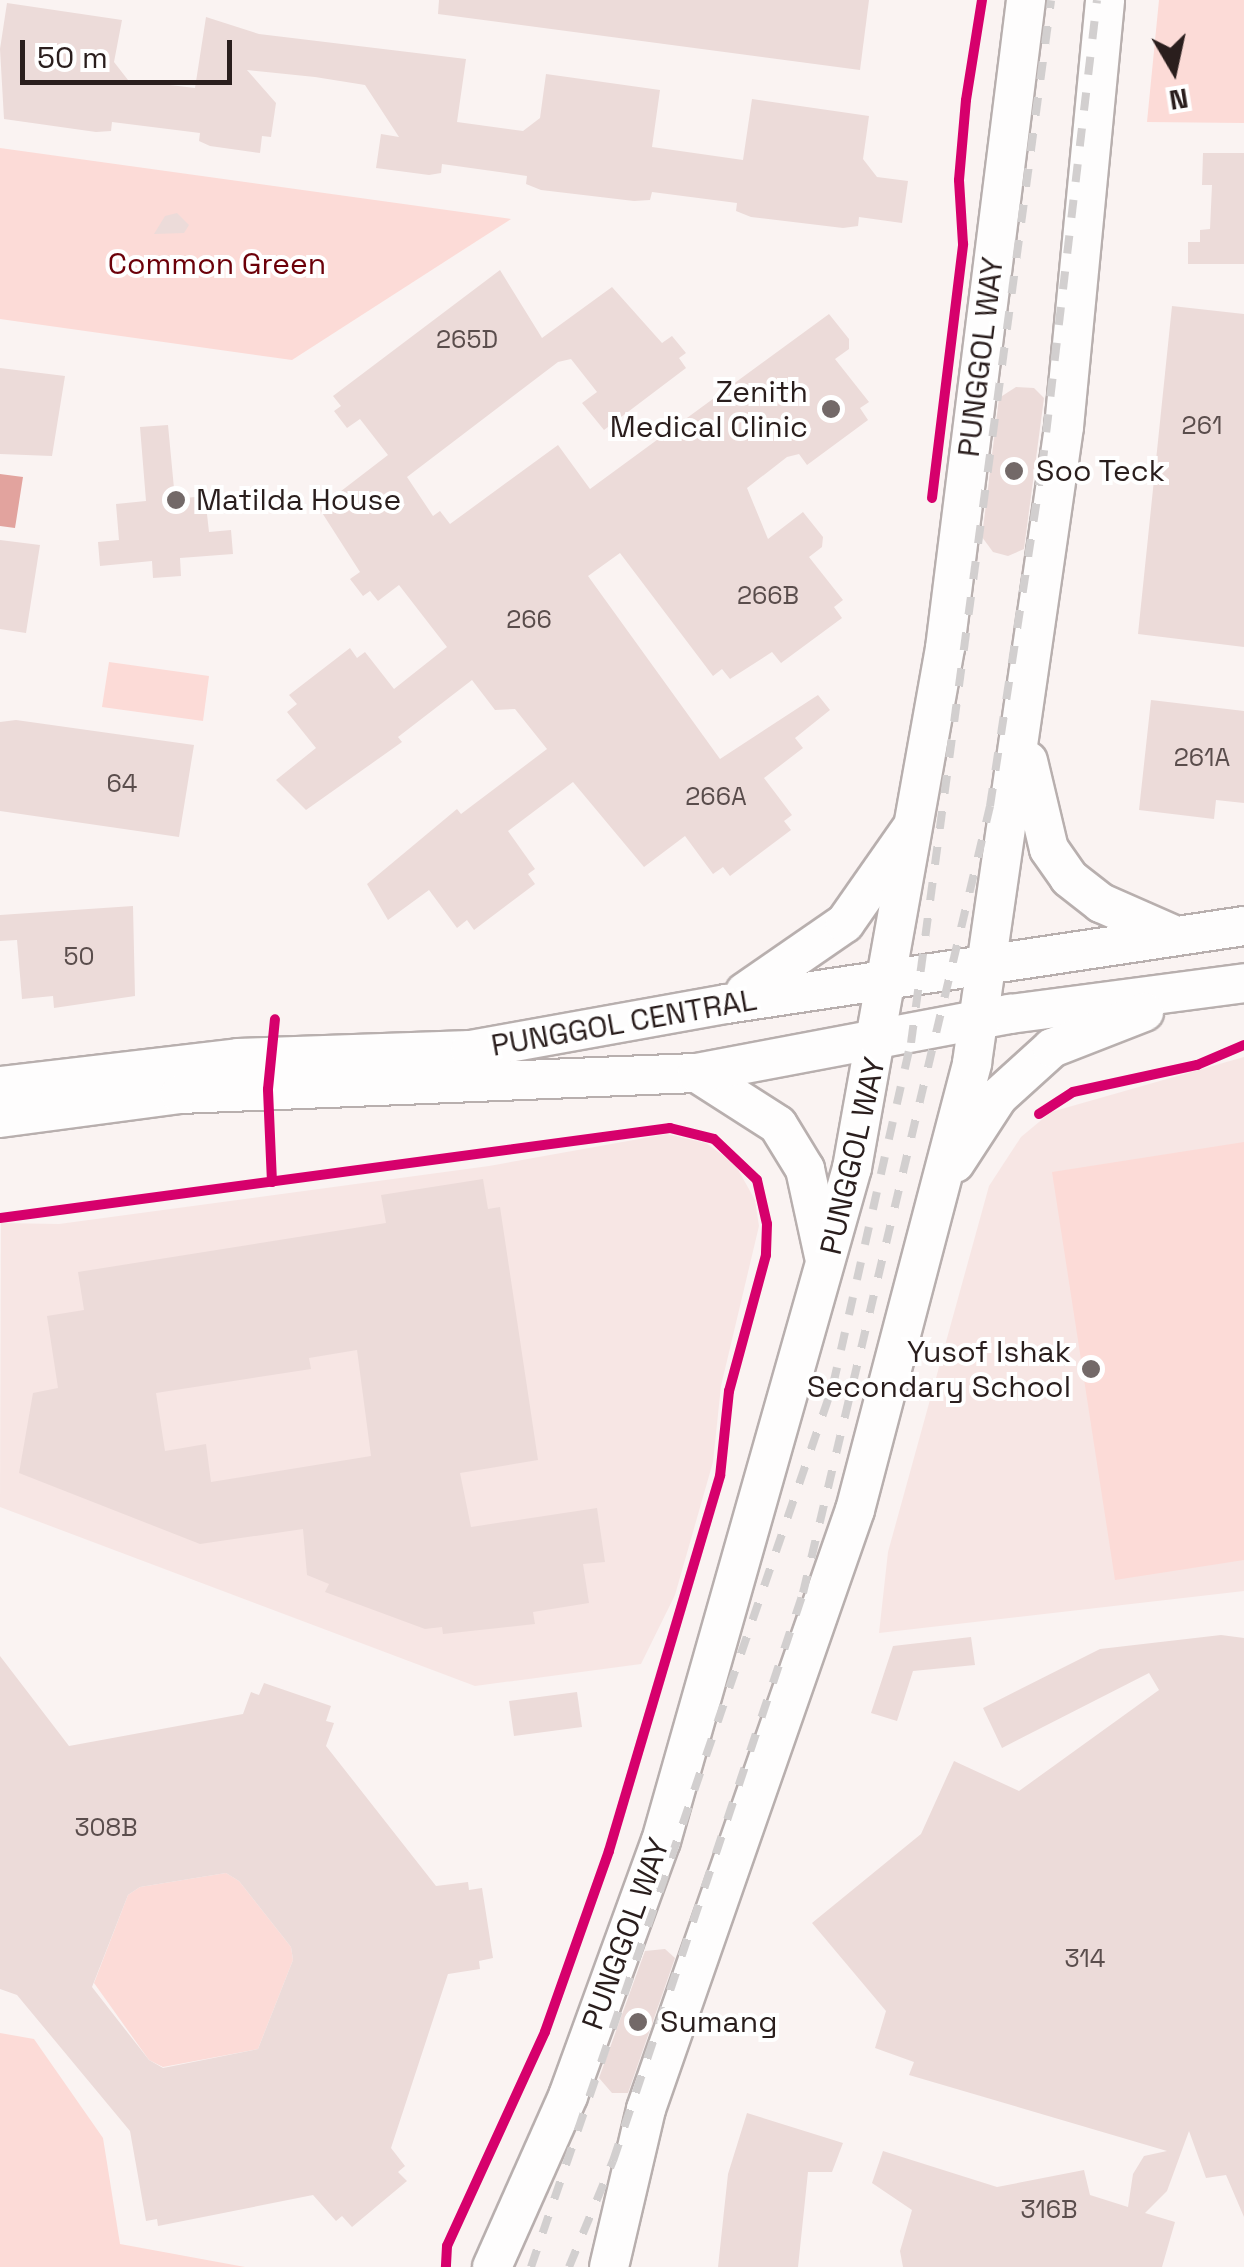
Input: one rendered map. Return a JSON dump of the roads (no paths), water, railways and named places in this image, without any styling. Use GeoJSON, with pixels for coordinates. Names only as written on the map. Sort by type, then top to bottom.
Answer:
{"type":"FeatureCollection","features":[{"type":"Feature","properties":{"kind":"main road","name":"PUNGGOL WAY"},"geometry":{"type":"LineString","coordinates":[[492,2267],[568,2096],[660,1840],[827,1272],[880,1038],[946,648],[1026,0]]}},
{"type":"Feature","properties":{"kind":"main road"},"geometry":{"type":"LineString","coordinates":[[609,2267],[646,2108],[854,1510],[938,1190],[991,961],[1064,426],[1105,0]]}},
{"type":"Feature","properties":{"kind":"main road"},"geometry":{"type":"LineString","coordinates":[[1023,740],[1049,849],[1069,878],[1101,903],[1176,936]]}},
{"type":"Feature","properties":{"kind":"main road"},"geometry":{"type":"LineString","coordinates":[[726,1004],[845,924],[914,824]]}},
{"type":"Feature","properties":{"kind":"main road","name":"PUNGGOL CENTRAL"},"geometry":{"type":"LineString","coordinates":[[0,1086],[238,1058],[470,1050],[991,961],[1244,926]]}},
{"type":"Feature","properties":{"kind":"main road","name":"PUNGGOL CENTRAL"},"geometry":{"type":"LineString","coordinates":[[0,1118],[180,1094],[697,1072],[978,1020],[1244,984]]}},
{"type":"Feature","properties":{"kind":"main road"},"geometry":{"type":"LineString","coordinates":[[938,1190],[998,1097],[1052,1048],[1201,990]]}},
{"type":"Feature","properties":{"kind":"main road"},"geometry":{"type":"LineString","coordinates":[[697,1072],[778,1126],[805,1169],[827,1272]]}},
{"type":"Feature","properties":{"kind":"railway"},"geometry":{"type":"LineString","coordinates":[[531,2267],[833,1385],[911,1043],[1051,0]]}},
{"type":"Feature","properties":{"kind":"railway"},"geometry":{"type":"LineString","coordinates":[[569,2267],[613,2161],[803,1593],[990,806],[1042,468],[1097,0]]}},
{"type":"Feature","properties":{"kind":"place","name":"Zenith Medical Clinic"},"geometry":{"type":"Point","coordinates":[831,409]}},
{"type":"Feature","properties":{"kind":"place","name":"Soo Teck"},"geometry":{"type":"Point","coordinates":[1014,471]}},
{"type":"Feature","properties":{"kind":"place","name":"Matilda House"},"geometry":{"type":"Point","coordinates":[176,500]}},
{"type":"Feature","properties":{"kind":"place","name":"Yusof Ishak Secondary School"},"geometry":{"type":"Point","coordinates":[1091,1369]}},
{"type":"Feature","properties":{"kind":"place","name":"Sumang"},"geometry":{"type":"Point","coordinates":[638,2022]}},
{"type":"Feature","properties":{"kind":"park label","name":"Common Green"},"geometry":{"type":"Point","coordinates":[217,264]}}]}
